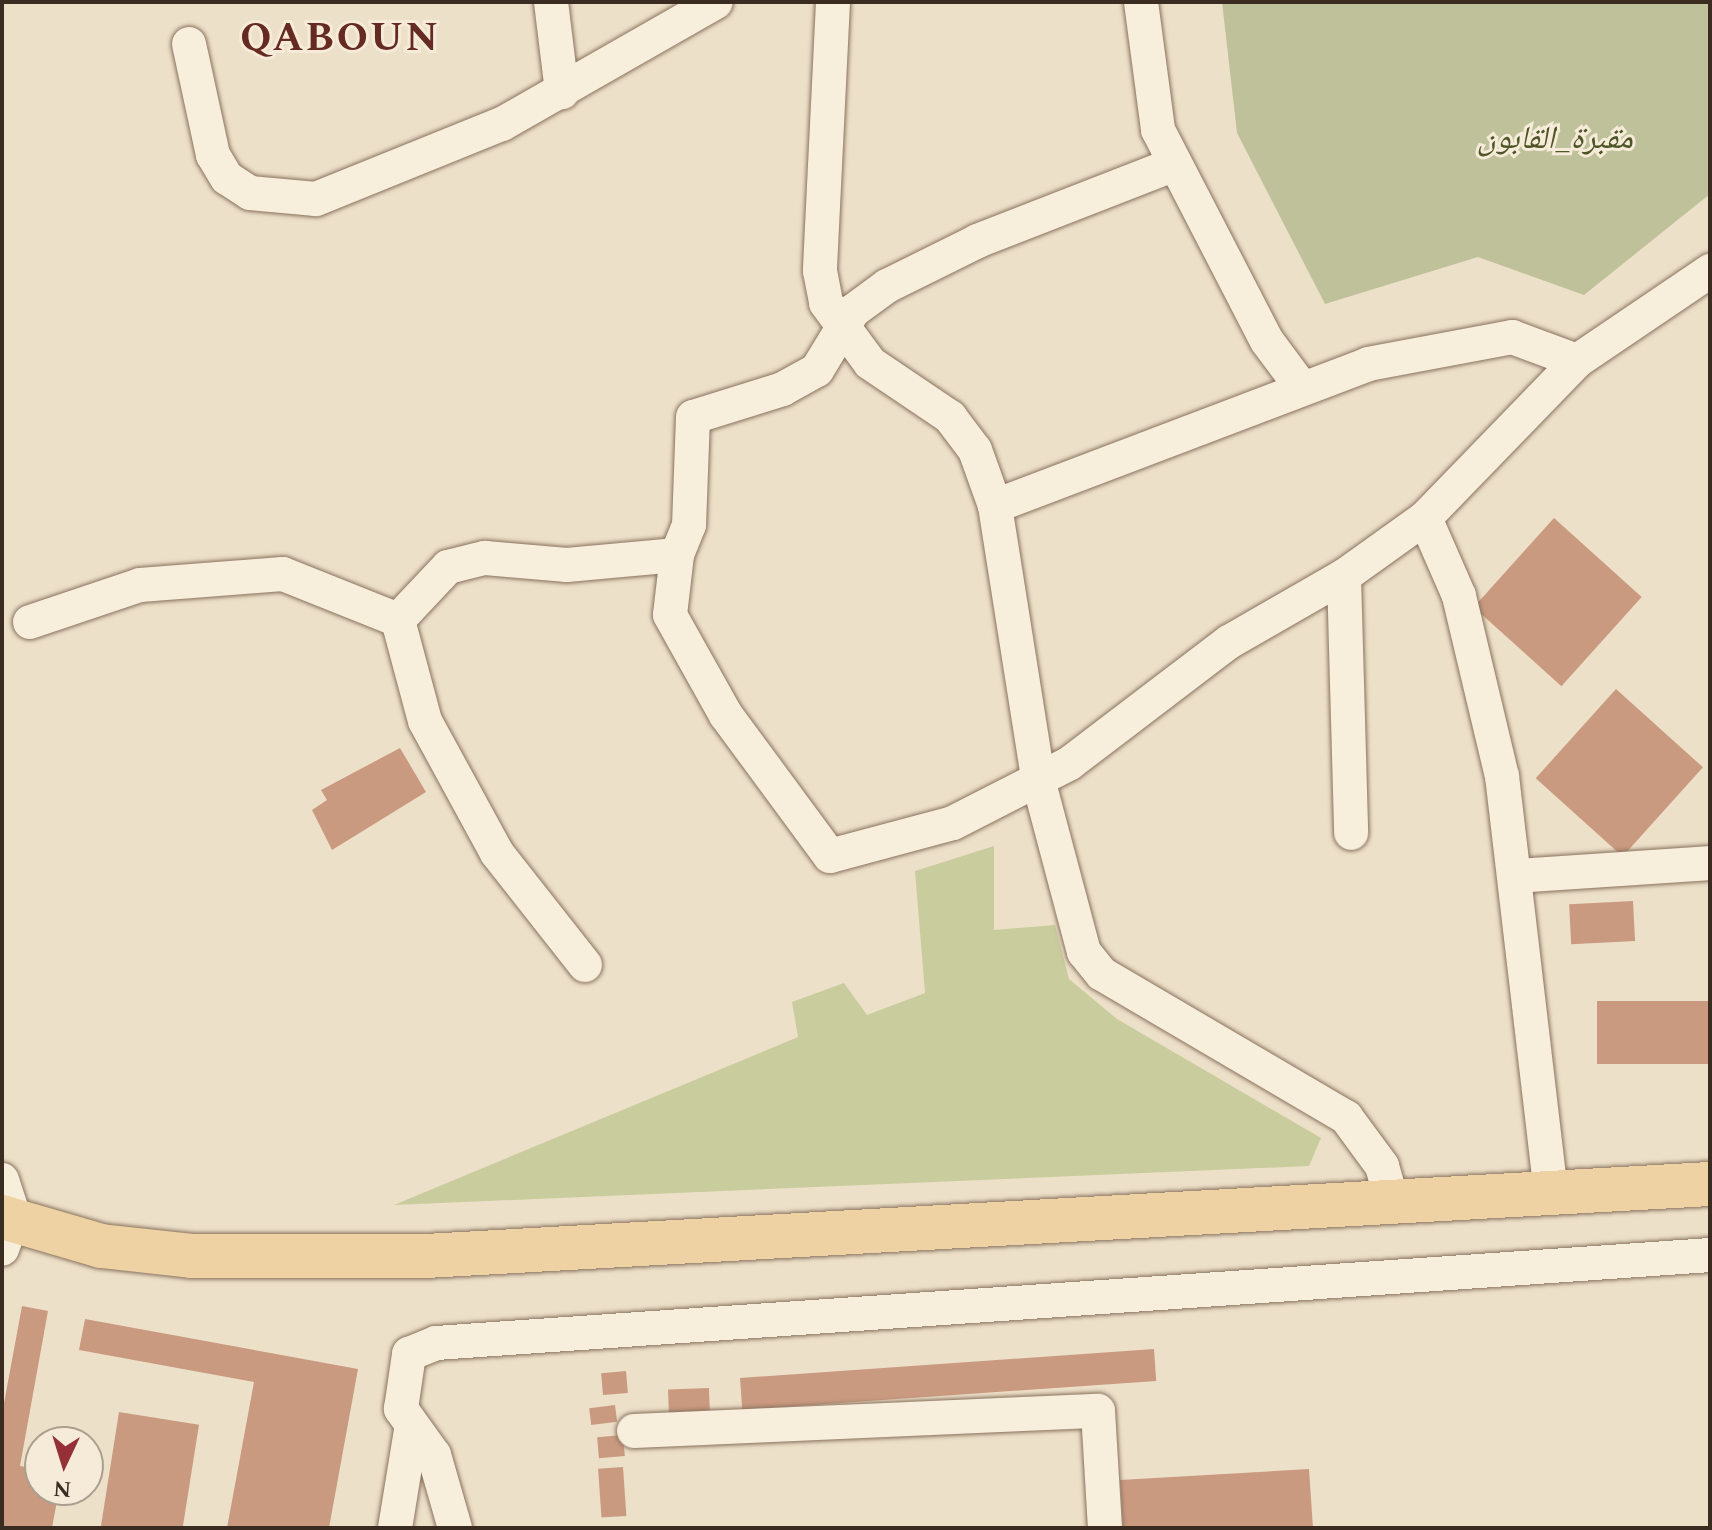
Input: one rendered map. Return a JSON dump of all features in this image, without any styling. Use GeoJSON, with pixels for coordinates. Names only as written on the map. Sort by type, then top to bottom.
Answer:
{"type":"FeatureCollection","features":[{"type":"Feature","properties":{"kind":"main road"},"geometry":{"type":"LineString","coordinates":[[4,1217],[101,1246],[309,1258],[1393,1205],[1710,1184]]}},
{"type":"Feature","properties":{"kind":"street"},"geometry":{"type":"LineString","coordinates":[[551,2],[562,92]]}},
{"type":"Feature","properties":{"kind":"street"},"geometry":{"type":"LineString","coordinates":[[189,44],[213,155],[227,178],[279,199],[316,199],[562,92],[716,2]]}},
{"type":"Feature","properties":{"kind":"street"},"geometry":{"type":"LineString","coordinates":[[833,2],[820,271],[841,332],[891,379],[950,417],[975,450],[995,506],[1039,783],[1084,952],[1102,974],[1346,1117],[1382,1166],[1393,1205]]}},
{"type":"Feature","properties":{"kind":"street"},"geometry":{"type":"LineString","coordinates":[[1141,2],[1151,105],[1175,164],[1267,341],[1299,384]]}},
{"type":"Feature","properties":{"kind":"street"},"geometry":{"type":"LineString","coordinates":[[1175,164],[900,279],[853,311],[817,370],[783,389],[693,417],[689,525],[677,555],[670,615],[726,715],[830,856],[953,823],[1039,783],[1229,642],[1344,576],[1425,518],[1577,361],[1710,271]]}},
{"type":"Feature","properties":{"kind":"street"},"geometry":{"type":"LineString","coordinates":[[995,506],[1299,384],[1445,345],[1512,337],[1577,361]]}},
{"type":"Feature","properties":{"kind":"street"},"geometry":{"type":"LineString","coordinates":[[1425,518],[1459,596],[1486,695],[1516,876],[1551,1196]]}},
{"type":"Feature","properties":{"kind":"street"},"geometry":{"type":"LineString","coordinates":[[398,620],[448,567],[485,558],[567,565],[677,555]]}},
{"type":"Feature","properties":{"kind":"street"},"geometry":{"type":"LineString","coordinates":[[30,622],[140,585],[283,574],[398,620]]}},
{"type":"Feature","properties":{"kind":"street"},"geometry":{"type":"LineString","coordinates":[[1344,576],[1351,833]]}},
{"type":"Feature","properties":{"kind":"street"},"geometry":{"type":"LineString","coordinates":[[398,620],[425,721],[497,853],[585,965]]}},
{"type":"Feature","properties":{"kind":"street"},"geometry":{"type":"LineString","coordinates":[[1516,876],[1710,863]]}},
{"type":"Feature","properties":{"kind":"street"},"geometry":{"type":"LineString","coordinates":[[395,1528],[411,1430],[400,1381],[409,1354],[436,1343],[1710,1255]]}},
{"type":"Feature","properties":{"kind":"street"},"geometry":{"type":"LineString","coordinates":[[634,1431],[1098,1411],[1105,1528]]}},
{"type":"Feature","properties":{"kind":"street"},"geometry":{"type":"LineString","coordinates":[[411,1430],[434,1455],[455,1528]]}},
{"type":"Feature","properties":{"kind":"green space","name":"مقبرة_القابون"},"geometry":{"type":"Polygon","coordinates":[[[1222,2],[1710,2],[1710,194],[1584,295],[1478,257],[1325,304],[1237,133],[1222,2]]]}},
{"type":"Feature","properties":{"kind":"green space"},"geometry":{"type":"Polygon","coordinates":[[[994,846],[994,930],[1055,925],[1069,979],[1117,1019],[1321,1138],[1309,1166],[394,1205],[798,1037],[792,1002],[844,983],[867,1015],[925,993],[915,871],[994,846]]]}},
{"type":"Feature","properties":{"kind":"building"},"geometry":{"type":"Polygon","coordinates":[[[1554,518],[1642,597],[1561,686],[1474,607],[1554,518]]]}},
{"type":"Feature","properties":{"kind":"building"},"geometry":{"type":"Polygon","coordinates":[[[1616,689],[1703,767],[1623,856],[1536,778],[1616,689]]]}},
{"type":"Feature","properties":{"kind":"building"},"geometry":{"type":"Polygon","coordinates":[[[400,748],[426,792],[332,850],[312,810],[327,800],[321,790],[400,748]]]}},
{"type":"Feature","properties":{"kind":"building"},"geometry":{"type":"Polygon","coordinates":[[[1633,901],[1635,941],[1571,944],[1569,904],[1633,901]]]}},
{"type":"Feature","properties":{"kind":"building"},"geometry":{"type":"Polygon","coordinates":[[[1597,1001],[1710,1001],[1710,1064],[1597,1064],[1597,1001]]]}},
{"type":"Feature","properties":{"kind":"building"},"geometry":{"type":"Polygon","coordinates":[[[22,1306],[48,1311],[27,1426],[24,1426],[20,1466],[24,1467],[24,1506],[56,1506],[52,1528],[2,1528],[2,1414],[22,1306]]]}},
{"type":"Feature","properties":{"kind":"building"},"geometry":{"type":"Polygon","coordinates":[[[85,1319],[358,1369],[329,1528],[227,1528],[254,1382],[79,1350],[85,1319]]]}},
{"type":"Feature","properties":{"kind":"building"},"geometry":{"type":"Polygon","coordinates":[[[1154,1349],[1156,1381],[742,1410],[740,1378],[1154,1349]]]}},
{"type":"Feature","properties":{"kind":"building"},"geometry":{"type":"Polygon","coordinates":[[[626,1371],[628,1393],[603,1395],[601,1373],[626,1371]]]}},
{"type":"Feature","properties":{"kind":"building"},"geometry":{"type":"Polygon","coordinates":[[[709,1388],[710,1413],[669,1414],[668,1389],[709,1388]]]}},
{"type":"Feature","properties":{"kind":"building"},"geometry":{"type":"Polygon","coordinates":[[[615,1405],[617,1422],[591,1425],[589,1408],[615,1405]]]}},
{"type":"Feature","properties":{"kind":"building"},"geometry":{"type":"Polygon","coordinates":[[[119,1412],[199,1425],[183,1528],[101,1528],[119,1412]]]}},
{"type":"Feature","properties":{"kind":"building"},"geometry":{"type":"Polygon","coordinates":[[[623,1435],[625,1456],[599,1458],[597,1437],[623,1435]]]}},
{"type":"Feature","properties":{"kind":"building"},"geometry":{"type":"Polygon","coordinates":[[[623,1467],[626,1516],[601,1518],[598,1469],[623,1467]]]}},
{"type":"Feature","properties":{"kind":"building"},"geometry":{"type":"Polygon","coordinates":[[[1309,1469],[1313,1528],[1123,1528],[1120,1480],[1309,1469]]]}},
{"type":"Feature","properties":{"kind":"district","name":"QABOUN"},"geometry":{"type":"Point","coordinates":[340,39]}}]}
